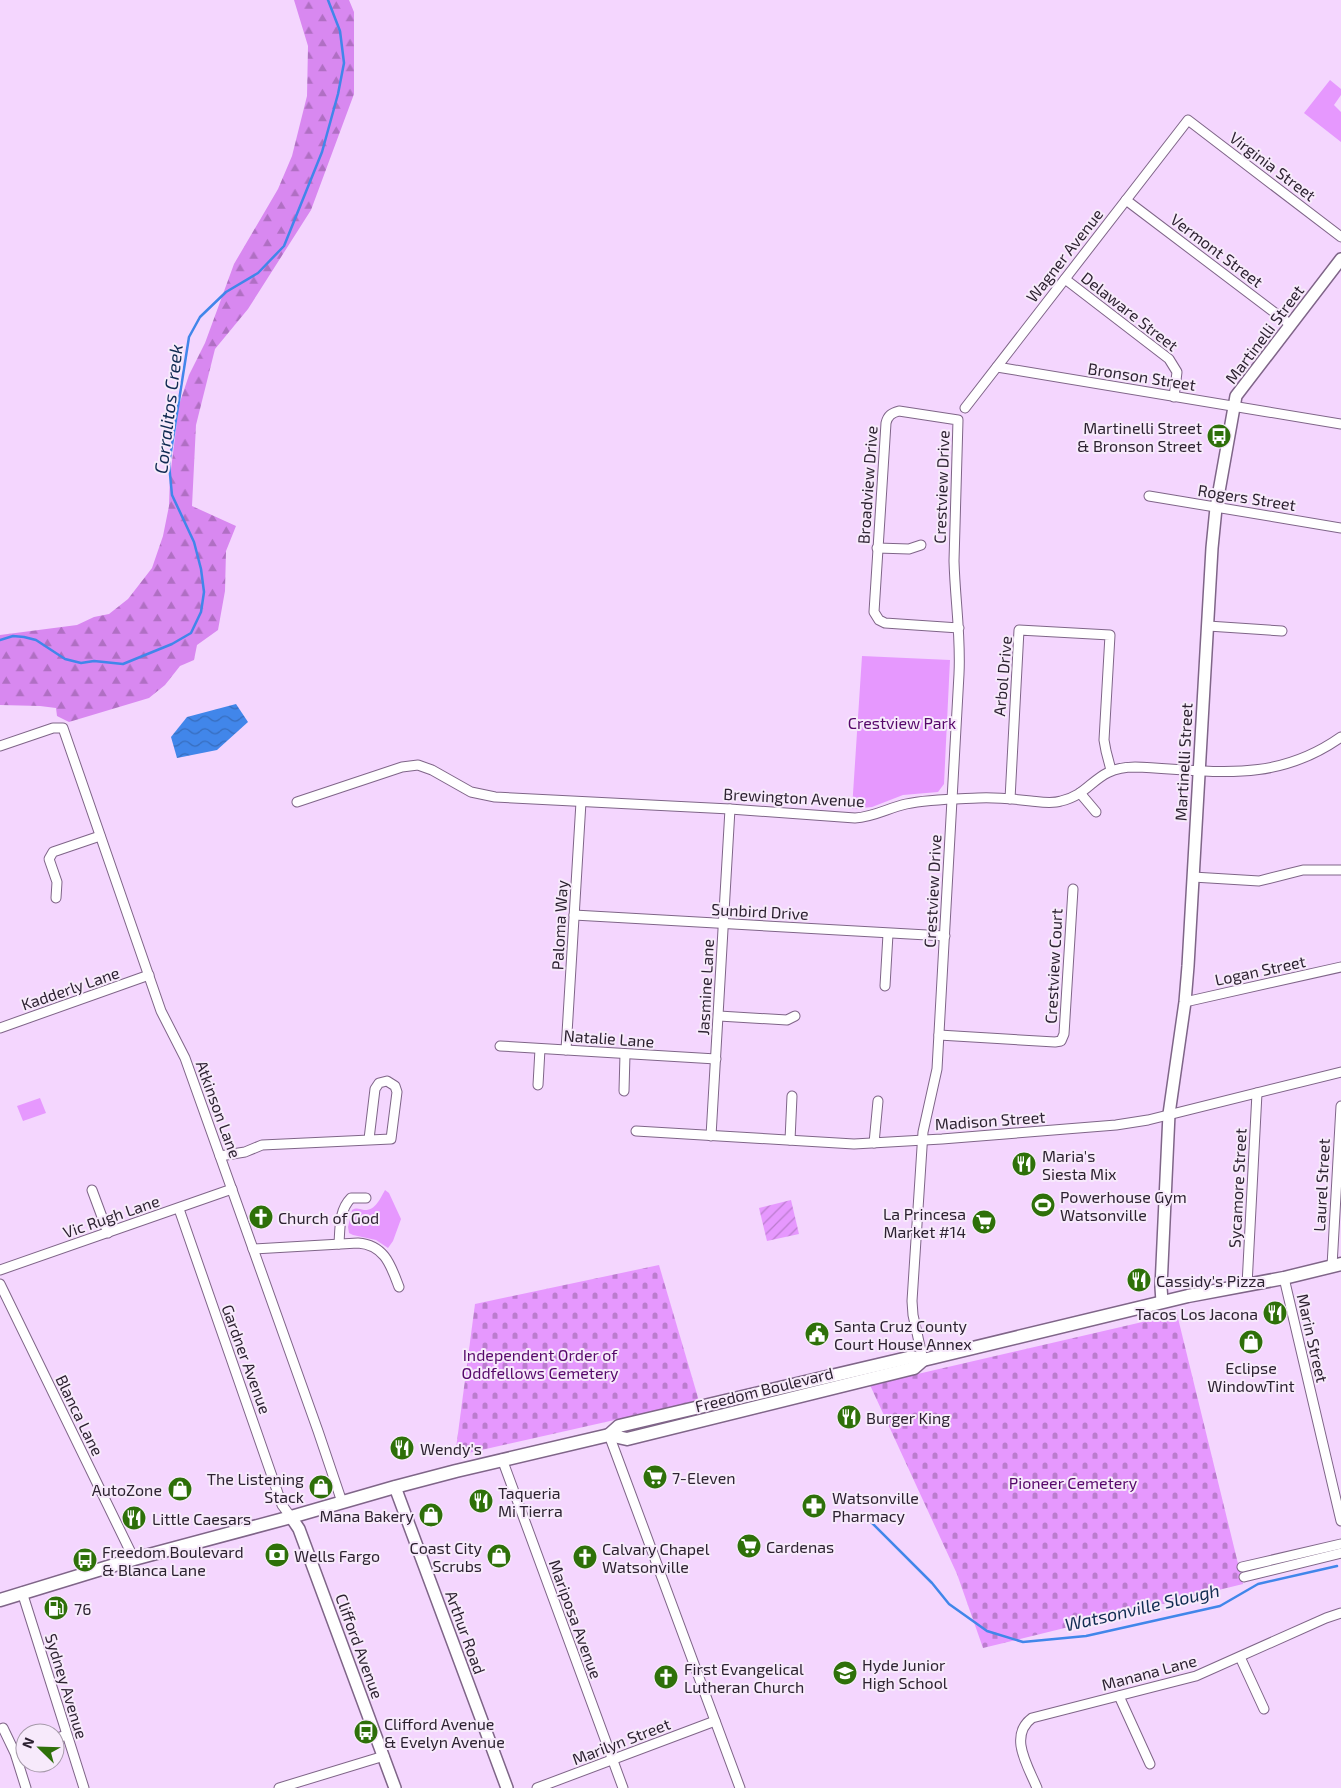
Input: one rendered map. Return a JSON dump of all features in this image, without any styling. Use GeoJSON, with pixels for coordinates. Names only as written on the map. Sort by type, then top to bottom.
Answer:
{"type":"FeatureCollection","features":[{"type":"Feature","properties":{"kind":"main road","name":"Freedom Boulevard"},"geometry":{"type":"LineString","coordinates":[[0,1600],[134,1558],[502,1459],[609,1435],[627,1439],[914,1368],[923,1360],[1201,1293],[1284,1278],[1337,1265]]}},
{"type":"Feature","properties":{"kind":"street","name":"Wagner Avenue"},"geometry":{"type":"LineString","coordinates":[[965,408],[1188,120]]}},
{"type":"Feature","properties":{"kind":"street","name":"Virginia Street"},"geometry":{"type":"LineString","coordinates":[[1188,120],[1341,236]]}},
{"type":"Feature","properties":{"kind":"street","name":"Vermont Street"},"geometry":{"type":"LineString","coordinates":[[1126,200],[1291,325]]}},
{"type":"Feature","properties":{"kind":"street","name":"Martinelli Street"},"geometry":{"type":"LineString","coordinates":[[1162,1302],[1161,1287],[1169,1114],[1184,1002],[1216,508],[1236,396],[1341,259]]}},
{"type":"Feature","properties":{"kind":"street","name":"Delaware Street"},"geometry":{"type":"LineString","coordinates":[[1065,279],[1169,359],[1177,372],[1174,397]]}},
{"type":"Feature","properties":{"kind":"street","name":"Bronson Street"},"geometry":{"type":"LineString","coordinates":[[997,368],[1341,424]]}},
{"type":"Feature","properties":{"kind":"street","name":"Broadview Drive"},"geometry":{"type":"LineString","coordinates":[[958,420],[889,411],[886,423],[874,608],[878,621],[959,628]]}},
{"type":"Feature","properties":{"kind":"street","name":"Crestview Drive"},"geometry":{"type":"LineString","coordinates":[[923,1360],[913,1315],[912,1301],[922,1140],[924,1124],[936,1078],[945,936],[959,664],[959,628],[954,561],[958,420]]}},
{"type":"Feature","properties":{"kind":"street","name":"Rogers Street"},"geometry":{"type":"LineString","coordinates":[[1148,496],[1341,528]]}},
{"type":"Feature","properties":{"kind":"street"},"geometry":{"type":"LineString","coordinates":[[877,548],[909,549],[921,545]]}},
{"type":"Feature","properties":{"kind":"street"},"geometry":{"type":"LineString","coordinates":[[1208,626],[1282,631]]}},
{"type":"Feature","properties":{"kind":"street","name":"Arbol Drive"},"geometry":{"type":"LineString","coordinates":[[1010,798],[1019,630],[1110,636],[1104,740],[1111,770]]}},
{"type":"Feature","properties":{"kind":"street","name":"Atkinson Lane"},"geometry":{"type":"LineString","coordinates":[[0,746],[53,728],[63,728],[161,1011],[185,1058],[342,1502]]}},
{"type":"Feature","properties":{"kind":"street","name":"Brewington Avenue"},"geometry":{"type":"LineString","coordinates":[[297,802],[402,767],[418,765],[432,770],[471,792],[526,799],[730,809],[855,818],[871,816],[905,804],[988,797],[1056,802],[1069,799],[1080,793],[1099,777],[1111,770],[1135,767],[1235,773],[1271,768],[1307,756],[1341,736]]}},
{"type":"Feature","properties":{"kind":"street"},"geometry":{"type":"LineString","coordinates":[[1080,793],[1096,812]]}},
{"type":"Feature","properties":{"kind":"street","name":"Paloma Way"},"geometry":{"type":"LineString","coordinates":[[566,1050],[581,802]]}},
{"type":"Feature","properties":{"kind":"street","name":"Jasmine Lane"},"geometry":{"type":"LineString","coordinates":[[711,1136],[730,809]]}},
{"type":"Feature","properties":{"kind":"street"},"geometry":{"type":"LineString","coordinates":[[56,898],[58,885],[49,859],[50,855],[53,852],[100,836]]}},
{"type":"Feature","properties":{"kind":"street"},"geometry":{"type":"LineString","coordinates":[[1193,877],[1258,881],[1303,870],[1341,870]]}},
{"type":"Feature","properties":{"kind":"street","name":"Crestview Court"},"geometry":{"type":"LineString","coordinates":[[939,1036],[1061,1041],[1064,1034],[1072,889]]}},
{"type":"Feature","properties":{"kind":"street","name":"Sunbird Drive"},"geometry":{"type":"LineString","coordinates":[[574,915],[945,936]]}},
{"type":"Feature","properties":{"kind":"street"},"geometry":{"type":"LineString","coordinates":[[885,986],[888,934]]}},
{"type":"Feature","properties":{"kind":"street","name":"Logan Street"},"geometry":{"type":"LineString","coordinates":[[1184,1002],[1341,968]]}},
{"type":"Feature","properties":{"kind":"street","name":"Kadderly Lane"},"geometry":{"type":"LineString","coordinates":[[0,1028],[149,976]]}},
{"type":"Feature","properties":{"kind":"street"},"geometry":{"type":"LineString","coordinates":[[719,1016],[787,1020],[795,1016]]}},
{"type":"Feature","properties":{"kind":"street","name":"Natalie Lane"},"geometry":{"type":"LineString","coordinates":[[500,1046],[716,1059]]}},
{"type":"Feature","properties":{"kind":"street"},"geometry":{"type":"LineString","coordinates":[[538,1085],[540,1048]]}},
{"type":"Feature","properties":{"kind":"street"},"geometry":{"type":"LineString","coordinates":[[624,1091],[625,1054]]}},
{"type":"Feature","properties":{"kind":"street","name":"Madison Street"},"geometry":{"type":"LineString","coordinates":[[636,1131],[839,1143],[874,1143],[1116,1125],[1341,1072]]}},
{"type":"Feature","properties":{"kind":"street"},"geometry":{"type":"LineString","coordinates":[[220,1156],[245,1152],[262,1145],[392,1138],[397,1092],[395,1086],[390,1082],[382,1082],[375,1089],[369,1139]]}},
{"type":"Feature","properties":{"kind":"street","name":"Sycamore Street"},"geometry":{"type":"LineString","coordinates":[[1247,1285],[1256,1093]]}},
{"type":"Feature","properties":{"kind":"street"},"geometry":{"type":"LineString","coordinates":[[790,1140],[792,1096]]}},
{"type":"Feature","properties":{"kind":"street"},"geometry":{"type":"LineString","coordinates":[[874,1143],[878,1101]]}},
{"type":"Feature","properties":{"kind":"street","name":"Laurel Street"},"geometry":{"type":"LineString","coordinates":[[1337,1265],[1341,1106]]}},
{"type":"Feature","properties":{"kind":"street","name":"Vic Rugh Lane"},"geometry":{"type":"LineString","coordinates":[[0,1270],[232,1189]]}},
{"type":"Feature","properties":{"kind":"street"},"geometry":{"type":"LineString","coordinates":[[92,1190],[108,1233]]}},
{"type":"Feature","properties":{"kind":"street"},"geometry":{"type":"LineString","coordinates":[[339,1244],[342,1216],[346,1204],[351,1198],[366,1198]]}},
{"type":"Feature","properties":{"kind":"street","name":"Gardner Avenue"},"geometry":{"type":"LineString","coordinates":[[178,1208],[282,1505],[291,1517]]}},
{"type":"Feature","properties":{"kind":"street"},"geometry":{"type":"LineString","coordinates":[[253,1249],[363,1243],[380,1251],[390,1262],[399,1287]]}},
{"type":"Feature","properties":{"kind":"street","name":"Marin Street"},"geometry":{"type":"LineString","coordinates":[[1284,1278],[1341,1520]]}},
{"type":"Feature","properties":{"kind":"street","name":"Blanca Lane"},"geometry":{"type":"LineString","coordinates":[[0,1284],[134,1558]]}},
{"type":"Feature","properties":{"kind":"street"},"geometry":{"type":"LineString","coordinates":[[609,1435],[740,1788]]}},
{"type":"Feature","properties":{"kind":"street","name":"Mariposa Avenue"},"geometry":{"type":"LineString","coordinates":[[502,1459],[623,1788]]}},
{"type":"Feature","properties":{"kind":"street","name":"Arthur Road"},"geometry":{"type":"LineString","coordinates":[[395,1487],[507,1788]]}},
{"type":"Feature","properties":{"kind":"street","name":"Clifford Avenue"},"geometry":{"type":"LineString","coordinates":[[291,1517],[300,1529],[395,1788]]}},
{"type":"Feature","properties":{"kind":"street"},"geometry":{"type":"LineString","coordinates":[[1242,1567],[1341,1544]]}},
{"type":"Feature","properties":{"kind":"street"},"geometry":{"type":"LineString","coordinates":[[1244,1577],[1341,1553]]}},
{"type":"Feature","properties":{"kind":"street","name":"Sydney Avenue"},"geometry":{"type":"LineString","coordinates":[[22,1592],[84,1788]]}},
{"type":"Feature","properties":{"kind":"street","name":"Manana Lane"},"geometry":{"type":"LineString","coordinates":[[1037,1788],[1020,1743],[1020,1736],[1026,1722],[1032,1718],[1196,1676],[1341,1613]]}},
{"type":"Feature","properties":{"kind":"street"},"geometry":{"type":"LineString","coordinates":[[1240,1657],[1264,1709]]}},
{"type":"Feature","properties":{"kind":"street"},"geometry":{"type":"LineString","coordinates":[[1119,1696],[1150,1764]]}},
{"type":"Feature","properties":{"kind":"street","name":"Marilyn Street"},"geometry":{"type":"LineString","coordinates":[[537,1788],[715,1721]]}},
{"type":"Feature","properties":{"kind":"street"},"geometry":{"type":"LineString","coordinates":[[3,1728],[15,1753]]}},
{"type":"Feature","properties":{"kind":"street"},"geometry":{"type":"LineString","coordinates":[[279,1788],[384,1756]]}},
{"type":"Feature","properties":{"kind":"street"},"geometry":{"type":"LineString","coordinates":[[21,1773],[26,1788]]}},
{"type":"Feature","properties":{"kind":"green space"},"geometry":{"type":"Polygon","coordinates":[[[294,0],[349,0],[354,12],[354,94],[311,210],[248,309],[215,349],[196,425],[192,506],[236,526],[226,551],[225,591],[218,630],[197,645],[194,660],[180,666],[165,685],[149,698],[69,722],[57,716],[56,708],[0,705],[0,635],[77,625],[94,617],[109,614],[128,599],[152,568],[163,536],[169,506],[170,477],[179,405],[189,375],[205,343],[234,264],[278,189],[292,156],[307,96],[308,46],[294,0]]]}},
{"type":"Feature","properties":{"kind":"green space"},"geometry":{"type":"Polygon","coordinates":[[[1330,80],[1341,89],[1341,95],[1334,105],[1341,112],[1341,142],[1304,113],[1330,80]]]}},
{"type":"Feature","properties":{"kind":"green space","name":"Crestview Park"},"geometry":{"type":"Polygon","coordinates":[[[862,656],[950,660],[944,784],[938,792],[903,795],[872,807],[852,809],[862,656]]]}},
{"type":"Feature","properties":{"kind":"green space"},"geometry":{"type":"Polygon","coordinates":[[[40,1098],[46,1113],[23,1121],[17,1106],[40,1098]]]}},
{"type":"Feature","properties":{"kind":"green space"},"geometry":{"type":"Polygon","coordinates":[[[385,1190],[389,1193],[401,1219],[393,1241],[388,1248],[376,1240],[349,1233],[348,1227],[352,1210],[357,1208],[371,1209],[377,1204],[385,1190]]]}},
{"type":"Feature","properties":{"kind":"green space"},"geometry":{"type":"Polygon","coordinates":[[[791,1200],[799,1234],[767,1241],[759,1208],[791,1200]]]}},
{"type":"Feature","properties":{"kind":"green space","name":"Independent Order of Oddfellows Cemetery"},"geometry":{"type":"Polygon","coordinates":[[[659,1265],[699,1401],[455,1456],[475,1304],[659,1265]]]}},
{"type":"Feature","properties":{"kind":"green space","name":"Pioneer Cemetery"},"geometry":{"type":"Polygon","coordinates":[[[1177,1314],[1243,1584],[983,1648],[957,1574],[870,1385],[1177,1314]]]}},
{"type":"Feature","properties":{"kind":"water"},"geometry":{"type":"Polygon","coordinates":[[[236,704],[248,722],[217,750],[177,758],[171,737],[187,717],[236,704]]]}},
{"type":"Feature","properties":{"kind":"waterway","name":"Corralitos Creek"},"geometry":{"type":"LineString","coordinates":[[0,640],[13,636],[24,637],[36,640],[65,659],[81,663],[94,661],[123,664],[172,644],[191,633],[201,612],[204,592],[201,569],[194,542],[172,495],[169,464],[189,337],[200,317],[226,292],[258,273],[284,246],[322,152],[338,94],[344,63],[340,31],[328,0]]}},
{"type":"Feature","properties":{"kind":"waterway","name":"Watsonville Slough"},"geometry":{"type":"LineString","coordinates":[[871,1522],[932,1583],[949,1604],[987,1631],[1023,1642],[1086,1636],[1220,1606],[1258,1584],[1337,1566]]}},
{"type":"Feature","properties":{"kind":"place","name":"Martinelli Street & Bronson Street"},"geometry":{"type":"Point","coordinates":[1219,436]}},
{"type":"Feature","properties":{"kind":"place","name":"Maria's Siesta Mix"},"geometry":{"type":"Point","coordinates":[1024,1164]}},
{"type":"Feature","properties":{"kind":"place","name":"Powerhouse Gym Watsonville"},"geometry":{"type":"Point","coordinates":[1043,1205]}},
{"type":"Feature","properties":{"kind":"place","name":"Church of God"},"geometry":{"type":"Point","coordinates":[261,1217]}},
{"type":"Feature","properties":{"kind":"place","name":"La Princesa Market #14"},"geometry":{"type":"Point","coordinates":[984,1222]}},
{"type":"Feature","properties":{"kind":"place","name":"Cassidy's Pizza"},"geometry":{"type":"Point","coordinates":[1139,1280]}},
{"type":"Feature","properties":{"kind":"place","name":"Tacos Los Jacona"},"geometry":{"type":"Point","coordinates":[1275,1313]}},
{"type":"Feature","properties":{"kind":"place","name":"Santa Cruz County Court House Annex"},"geometry":{"type":"Point","coordinates":[817,1334]}},
{"type":"Feature","properties":{"kind":"place","name":"Eclipse WindowTint"},"geometry":{"type":"Point","coordinates":[1251,1342]}},
{"type":"Feature","properties":{"kind":"place","name":"Burger King"},"geometry":{"type":"Point","coordinates":[849,1417]}},
{"type":"Feature","properties":{"kind":"place","name":"Wendy's"},"geometry":{"type":"Point","coordinates":[402,1448]}},
{"type":"Feature","properties":{"kind":"place","name":"7-Eleven"},"geometry":{"type":"Point","coordinates":[655,1477]}},
{"type":"Feature","properties":{"kind":"place","name":"The Listening Stack"},"geometry":{"type":"Point","coordinates":[321,1487]}},
{"type":"Feature","properties":{"kind":"place","name":"AutoZone"},"geometry":{"type":"Point","coordinates":[180,1489]}},
{"type":"Feature","properties":{"kind":"place","name":"Taqueria Mi Tierra"},"geometry":{"type":"Point","coordinates":[481,1501]}},
{"type":"Feature","properties":{"kind":"place","name":"Watsonville Pharmacy"},"geometry":{"type":"Point","coordinates":[814,1506]}},
{"type":"Feature","properties":{"kind":"place","name":"Mana Bakery"},"geometry":{"type":"Point","coordinates":[431,1515]}},
{"type":"Feature","properties":{"kind":"place","name":"Little Caesars"},"geometry":{"type":"Point","coordinates":[134,1518]}},
{"type":"Feature","properties":{"kind":"place","name":"Cardenas"},"geometry":{"type":"Point","coordinates":[749,1546]}},
{"type":"Feature","properties":{"kind":"place","name":"Wells Fargo"},"geometry":{"type":"Point","coordinates":[277,1555]}},
{"type":"Feature","properties":{"kind":"place","name":"Coast City Scrubs"},"geometry":{"type":"Point","coordinates":[499,1556]}},
{"type":"Feature","properties":{"kind":"place","name":"Calvary Chapel Watsonville"},"geometry":{"type":"Point","coordinates":[585,1557]}},
{"type":"Feature","properties":{"kind":"place","name":"Freedom Boulevard & Blanca Lane"},"geometry":{"type":"Point","coordinates":[85,1560]}},
{"type":"Feature","properties":{"kind":"place","name":"76"},"geometry":{"type":"Point","coordinates":[56,1608]}},
{"type":"Feature","properties":{"kind":"place","name":"Hyde Junior High School"},"geometry":{"type":"Point","coordinates":[845,1673]}},
{"type":"Feature","properties":{"kind":"place","name":"First Evangelical Lutheran Church"},"geometry":{"type":"Point","coordinates":[666,1677]}},
{"type":"Feature","properties":{"kind":"place","name":"Clifford Avenue & Evelyn Avenue"},"geometry":{"type":"Point","coordinates":[366,1732]}}]}
